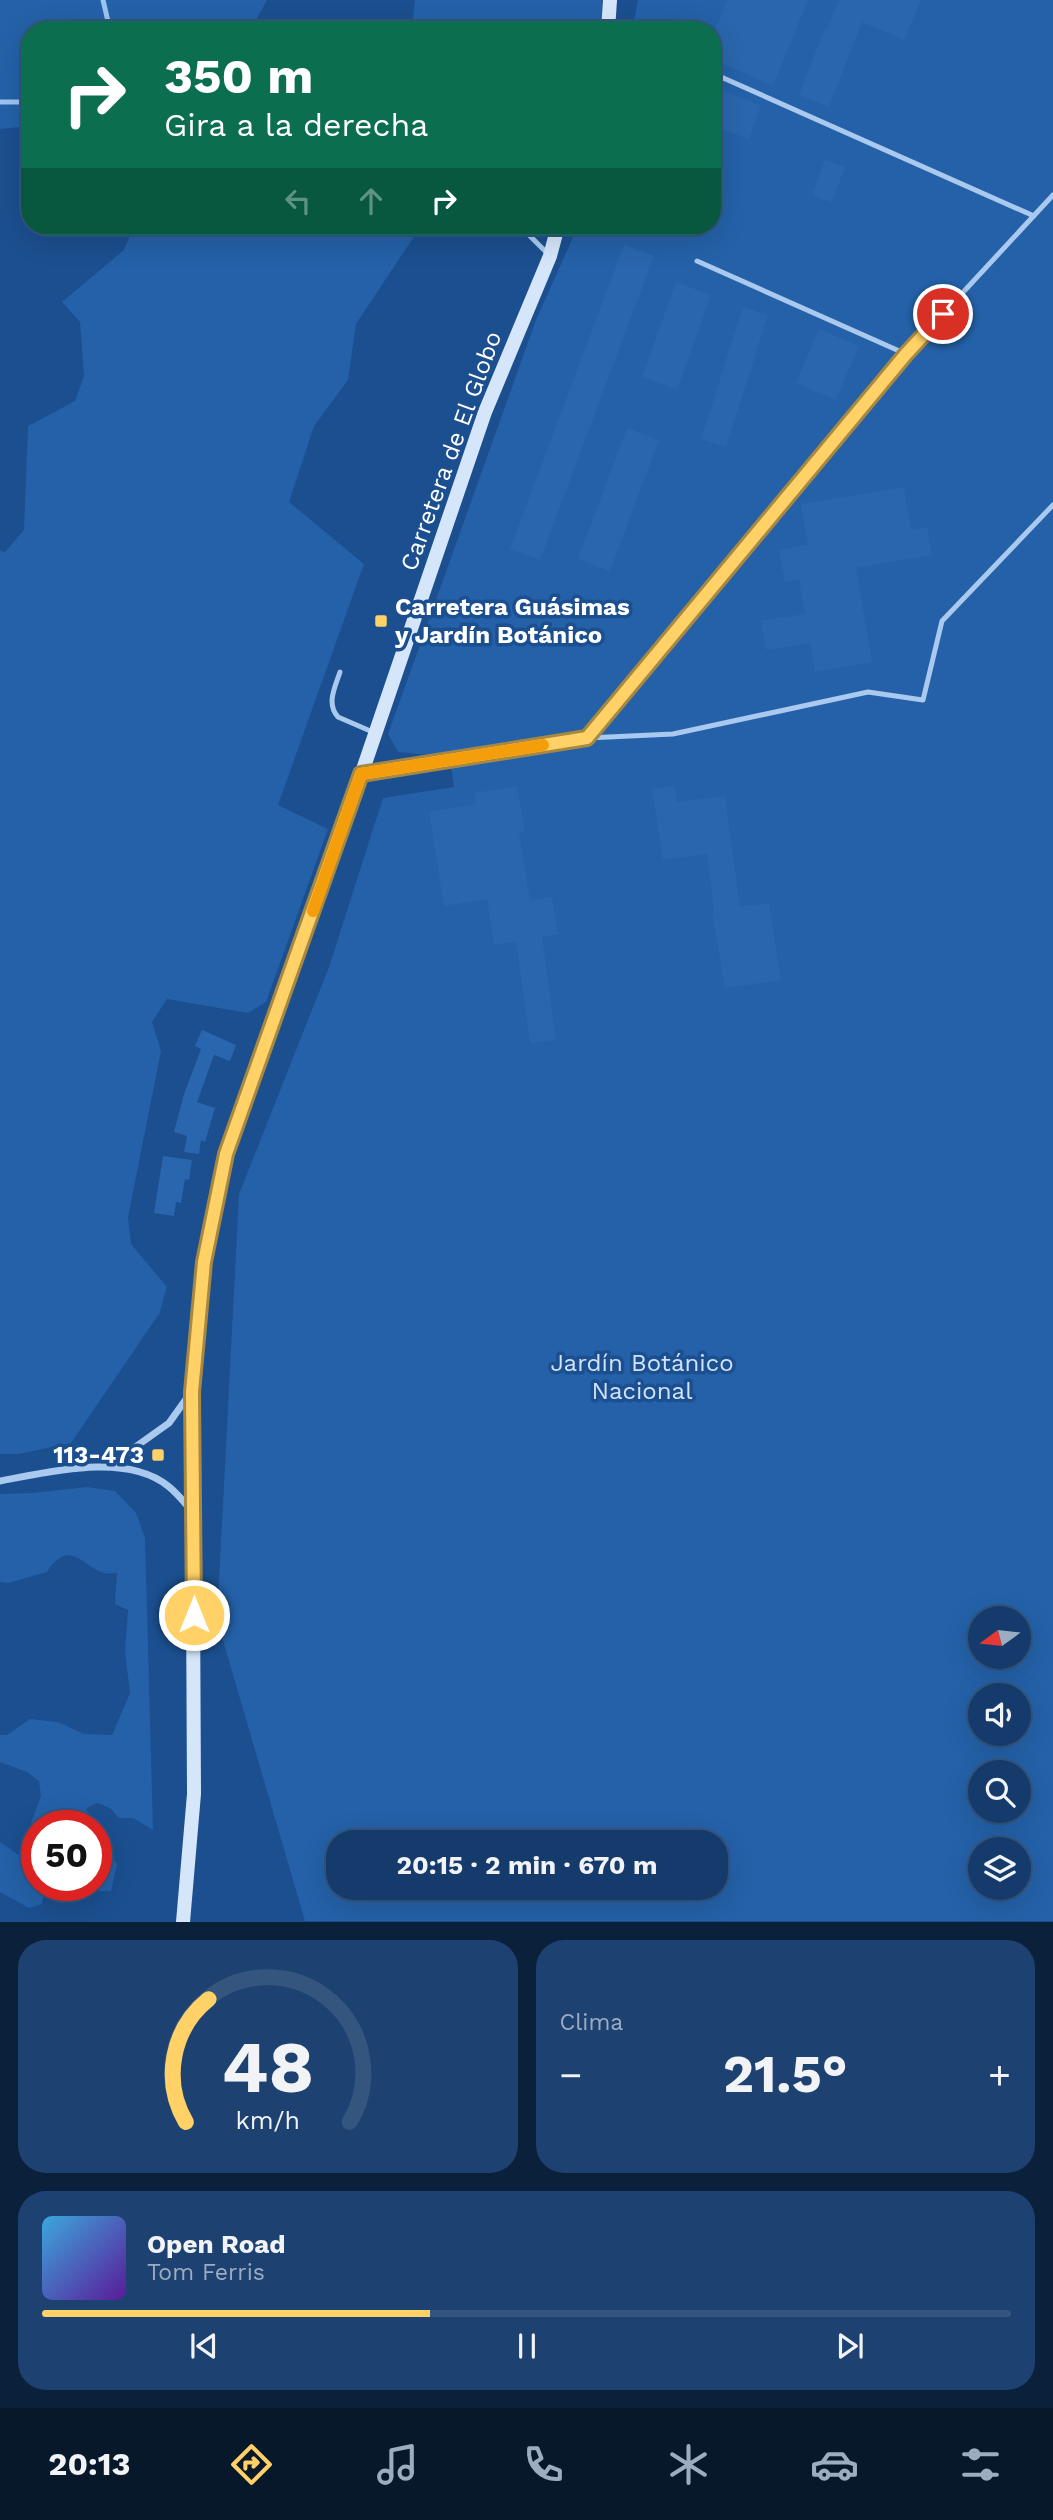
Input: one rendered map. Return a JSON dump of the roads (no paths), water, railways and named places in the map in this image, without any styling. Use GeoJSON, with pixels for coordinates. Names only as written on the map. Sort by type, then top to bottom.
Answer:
{"type":"FeatureCollection","features":[{"type":"Feature","properties":{"kind":"main road"},"geometry":{"type":"LineString","coordinates":[[609,21],[610,0]]}},
{"type":"Feature","properties":{"kind":"main road","name":"Carretera de El Globo"},"geometry":{"type":"LineString","coordinates":[[183,1922],[194,1794],[192,1392],[204,1262],[226,1154],[361,774],[485,412],[550,256],[556,235]]}},
{"type":"Feature","properties":{"kind":"street"},"geometry":{"type":"LineString","coordinates":[[110,1465],[169,1423],[192,1392]]}},
{"type":"Feature","properties":{"kind":"street"},"geometry":{"type":"LineString","coordinates":[[0,1481],[54,1471],[110,1465],[134,1470],[167,1485],[194,1513]]}},
{"type":"Feature","properties":{"kind":"lane"},"geometry":{"type":"LineString","coordinates":[[721,77],[1034,216]]}},
{"type":"Feature","properties":{"kind":"lane"},"geometry":{"type":"LineString","coordinates":[[587,738],[906,354],[1053,195]]}},
{"type":"Feature","properties":{"kind":"lane"},"geometry":{"type":"LineString","coordinates":[[529,235],[550,256]]}},
{"type":"Feature","properties":{"kind":"lane"},"geometry":{"type":"LineString","coordinates":[[696,261],[906,354]]}},
{"type":"Feature","properties":{"kind":"lane"},"geometry":{"type":"LineString","coordinates":[[361,774],[587,738],[674,734],[868,692],[923,700],[942,621],[1053,505]]}},
{"type":"Feature","properties":{"kind":"lane"},"geometry":{"type":"LineString","coordinates":[[340,672],[332,697],[334,713],[375,733]]}},
{"type":"Feature","properties":{"kind":"waterway"},"geometry":{"type":"LineString","coordinates":[[103,0],[108,21]]}},
{"type":"Feature","properties":{"kind":"waterway"},"geometry":{"type":"LineString","coordinates":[[0,102],[21,102]]}},
{"type":"Feature","properties":{"kind":"place","name":"Carretera Guásimas y Jardín Botánico"},"geometry":{"type":"Point","coordinates":[381,621]}},
{"type":"Feature","properties":{"kind":"place","name":"113-473"},"geometry":{"type":"Point","coordinates":[158,1455]}},
{"type":"Feature","properties":{"kind":"park label","name":"Jardín Botánico Nacional"},"geometry":{"type":"Point","coordinates":[642,1377]}}]}
